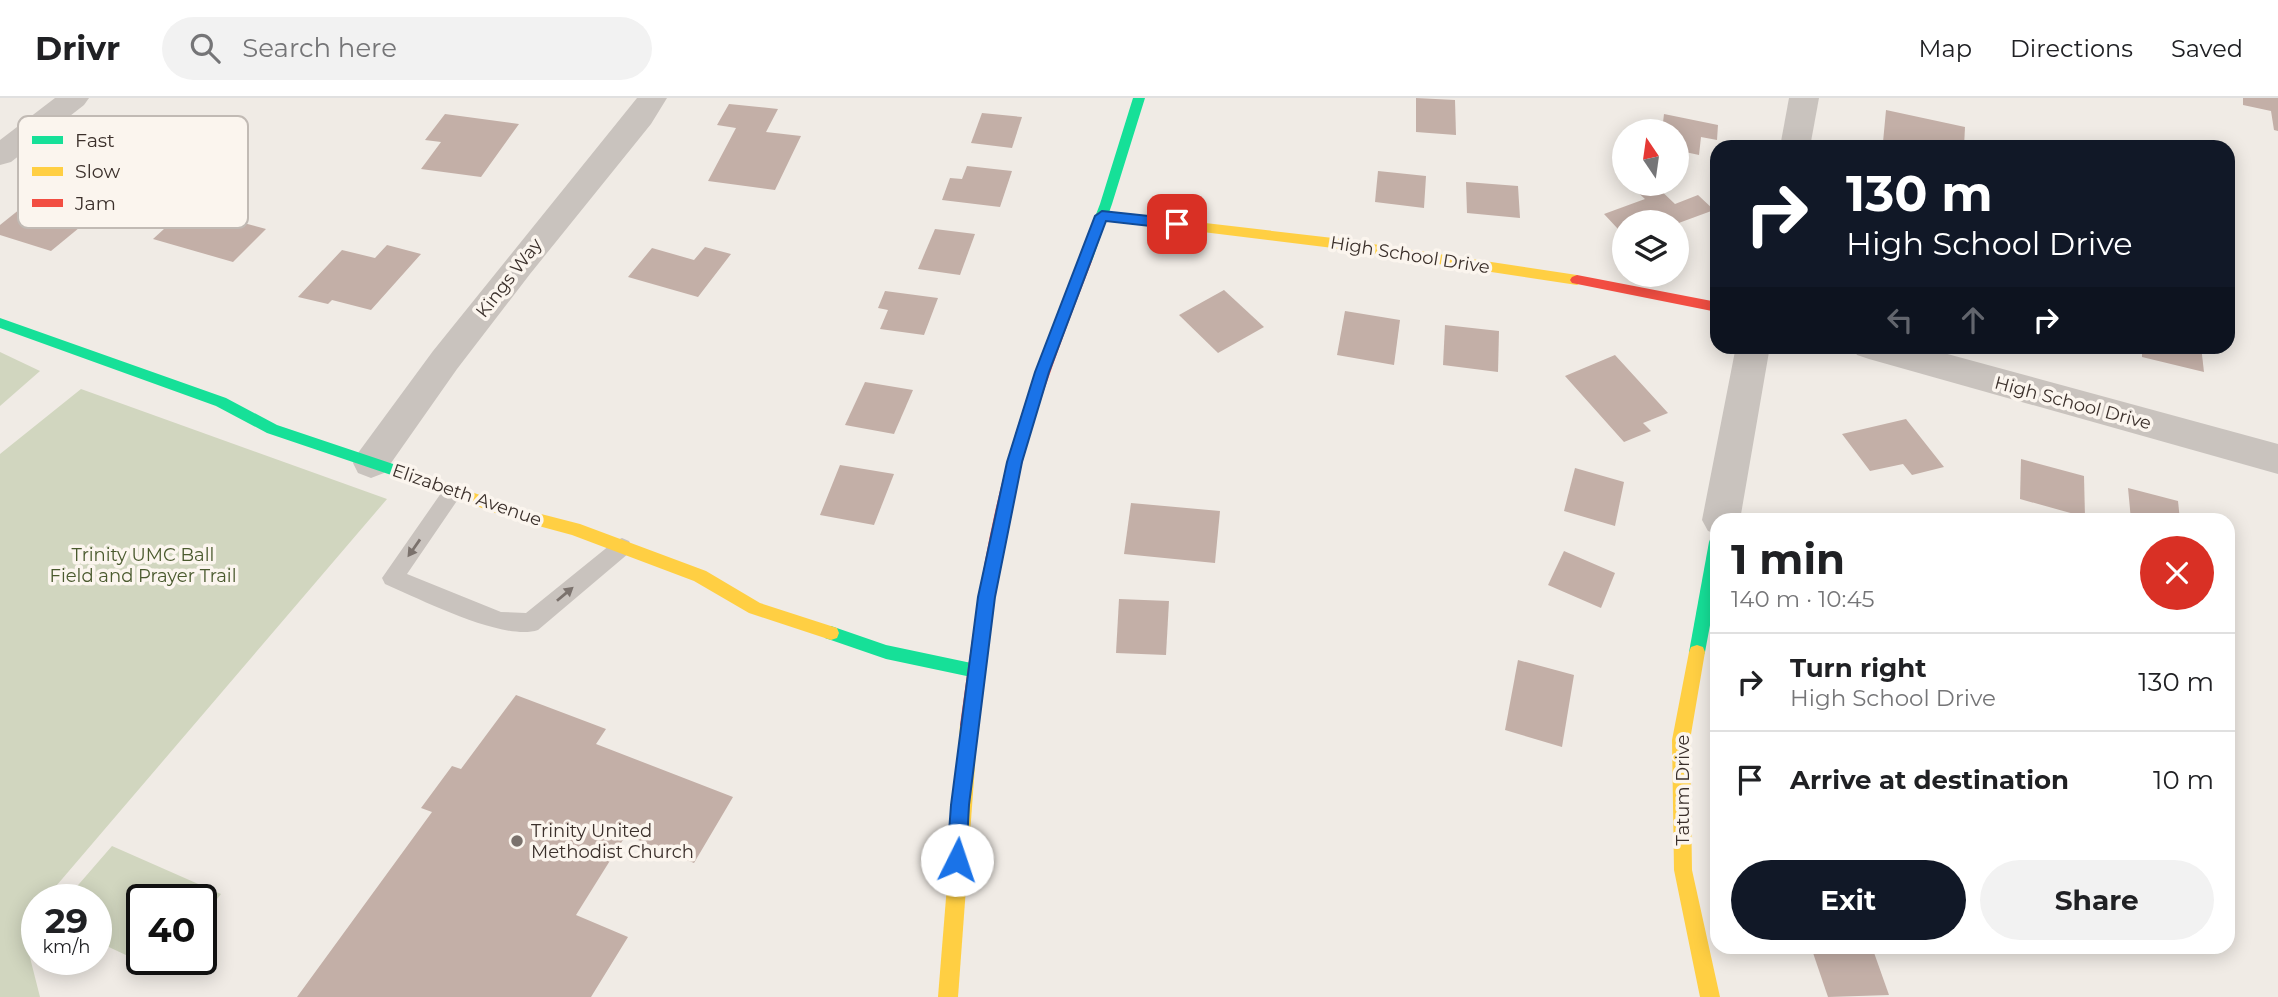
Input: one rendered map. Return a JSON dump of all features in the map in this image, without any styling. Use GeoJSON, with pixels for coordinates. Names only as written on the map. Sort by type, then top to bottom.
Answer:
{"type":"FeatureCollection","features":[{"type":"Feature","properties":{"kind":"street"},"geometry":{"type":"LineString","coordinates":[[51,116],[74,98]]}},
{"type":"Feature","properties":{"kind":"street","name":"Kings Way"},"geometry":{"type":"LineString","coordinates":[[371,463],[453,349],[640,117],[652,98]]}},
{"type":"Feature","properties":{"kind":"street"},"geometry":{"type":"LineString","coordinates":[[948,997],[960,805],[976,671],[987,597],[1014,462],[1042,372],[1102,216],[1139,98]]}},
{"type":"Feature","properties":{"kind":"street"},"geometry":{"type":"LineString","coordinates":[[1796,140],[1804,98]]}},
{"type":"Feature","properties":{"kind":"street"},"geometry":{"type":"LineString","coordinates":[[0,155],[18,141]]}},
{"type":"Feature","properties":{"kind":"street","name":"High School Drive"},"geometry":{"type":"LineString","coordinates":[[1102,216],[1303,238],[1654,293],[1710,305]]}},
{"type":"Feature","properties":{"kind":"street","name":"Elizabeth Avenue"},"geometry":{"type":"LineString","coordinates":[[0,323],[220,402],[272,429],[509,512],[574,529],[700,576],[755,608],[886,652],[976,671]]}},
{"type":"Feature","properties":{"kind":"street"},"geometry":{"type":"LineString","coordinates":[[1722,513],[1752,354]]}},
{"type":"Feature","properties":{"kind":"street","name":"High School Drive"},"geometry":{"type":"LineString","coordinates":[[1898,354],[2278,459]]}},
{"type":"Feature","properties":{"kind":"street","name":"Tatum Drive"},"geometry":{"type":"LineString","coordinates":[[1710,580],[1681,740],[1683,870],[1710,997]]}},
{"type":"Feature","properties":{"kind":"lane"},"geometry":{"type":"LineString","coordinates":[[453,492],[393,578],[500,621],[530,623],[622,547]]}},
{"type":"Feature","properties":{"kind":"green space"},"geometry":{"type":"Polygon","coordinates":[[[0,352],[40,371],[0,406],[0,352]]]}},
{"type":"Feature","properties":{"kind":"green space","name":"Trinity UMC Ball Field and Prayer Trail"},"geometry":{"type":"Polygon","coordinates":[[[81,389],[387,499],[58,884],[21,884],[21,975],[34,975],[40,997],[0,997],[0,454],[81,389]]]}},
{"type":"Feature","properties":{"kind":"green space"},"geometry":{"type":"Polygon","coordinates":[[[112,846],[198,884],[126,884],[126,955],[112,948],[112,884],[79,884],[112,846]]]}},
{"type":"Feature","properties":{"kind":"building"},"geometry":{"type":"Polygon","coordinates":[[[1416,98],[1455,100],[1456,135],[1416,132],[1416,98]]]}},
{"type":"Feature","properties":{"kind":"building"},"geometry":{"type":"Polygon","coordinates":[[[2243,98],[2278,98],[2278,131],[2274,130],[2271,111],[2243,105],[2243,98]]]}},
{"type":"Feature","properties":{"kind":"building"},"geometry":{"type":"Polygon","coordinates":[[[729,104],[778,109],[766,132],[801,136],[775,190],[708,181],[736,128],[717,125],[729,104]]]}},
{"type":"Feature","properties":{"kind":"building"},"geometry":{"type":"Polygon","coordinates":[[[1886,110],[1965,127],[1964,140],[1883,140],[1886,110]]]}},
{"type":"Feature","properties":{"kind":"building"},"geometry":{"type":"Polygon","coordinates":[[[982,113],[1022,117],[1012,148],[971,143],[982,113]]]}},
{"type":"Feature","properties":{"kind":"building"},"geometry":{"type":"Polygon","coordinates":[[[445,114],[519,124],[481,177],[421,169],[441,142],[425,140],[445,114]]]}},
{"type":"Feature","properties":{"kind":"building"},"geometry":{"type":"Polygon","coordinates":[[[1664,114],[1689,119],[1663,119],[1664,114]]]}},
{"type":"Feature","properties":{"kind":"building"},"geometry":{"type":"Polygon","coordinates":[[[1689,119],[1718,125],[1717,140],[1701,137],[1699,155],[1689,153],[1689,119]]]}},
{"type":"Feature","properties":{"kind":"building"},"geometry":{"type":"Polygon","coordinates":[[[967,166],[1012,171],[1000,207],[942,200],[950,178],[962,179],[967,166]]]}},
{"type":"Feature","properties":{"kind":"building"},"geometry":{"type":"Polygon","coordinates":[[[1378,171],[1426,176],[1424,208],[1375,202],[1378,171]]]}},
{"type":"Feature","properties":{"kind":"building"},"geometry":{"type":"Polygon","coordinates":[[[1466,182],[1518,186],[1520,218],[1467,213],[1466,182]]]}},
{"type":"Feature","properties":{"kind":"building"},"geometry":{"type":"Polygon","coordinates":[[[1698,195],[1710,206],[1710,211],[1689,219],[1689,210],[1615,210],[1645,199],[1642,196],[1667,196],[1675,204],[1698,195]]]}},
{"type":"Feature","properties":{"kind":"building"},"geometry":{"type":"Polygon","coordinates":[[[18,211],[18,228],[79,228],[51,251],[0,235],[0,225],[18,211]]]}},
{"type":"Feature","properties":{"kind":"building"},"geometry":{"type":"Polygon","coordinates":[[[1612,211],[1612,223],[1604,214],[1612,211]]]}},
{"type":"Feature","properties":{"kind":"building"},"geometry":{"type":"Polygon","coordinates":[[[248,224],[266,229],[233,262],[153,239],[165,228],[248,228],[248,224]]]}},
{"type":"Feature","properties":{"kind":"building"},"geometry":{"type":"Polygon","coordinates":[[[935,229],[975,234],[960,275],[918,269],[935,229]]]}},
{"type":"Feature","properties":{"kind":"building"},"geometry":{"type":"Polygon","coordinates":[[[387,245],[421,254],[371,310],[332,300],[328,304],[298,297],[342,250],[375,258],[387,245]]]}},
{"type":"Feature","properties":{"kind":"building"},"geometry":{"type":"Polygon","coordinates":[[[705,247],[731,254],[698,297],[628,277],[652,248],[694,260],[705,247]]]}},
{"type":"Feature","properties":{"kind":"building"},"geometry":{"type":"Polygon","coordinates":[[[1224,290],[1264,327],[1218,353],[1179,315],[1224,290]]]}},
{"type":"Feature","properties":{"kind":"building"},"geometry":{"type":"Polygon","coordinates":[[[885,291],[938,298],[924,335],[880,329],[888,310],[878,308],[885,291]]]}},
{"type":"Feature","properties":{"kind":"building"},"geometry":{"type":"Polygon","coordinates":[[[1345,311],[1400,320],[1394,365],[1337,355],[1345,311]]]}},
{"type":"Feature","properties":{"kind":"building"},"geometry":{"type":"Polygon","coordinates":[[[1445,325],[1499,331],[1498,372],[1443,365],[1445,325]]]}},
{"type":"Feature","properties":{"kind":"building"},"geometry":{"type":"Polygon","coordinates":[[[2142,354],[2202,354],[2204,372],[2142,357],[2142,354]]]}},
{"type":"Feature","properties":{"kind":"building"},"geometry":{"type":"Polygon","coordinates":[[[1615,355],[1668,413],[1643,423],[1651,431],[1624,442],[1565,376],[1615,355]]]}},
{"type":"Feature","properties":{"kind":"building"},"geometry":{"type":"Polygon","coordinates":[[[865,382],[913,390],[894,434],[845,425],[865,382]]]}},
{"type":"Feature","properties":{"kind":"building"},"geometry":{"type":"Polygon","coordinates":[[[1906,419],[1944,467],[1912,475],[1903,464],[1870,471],[1842,434],[1906,419]]]}},
{"type":"Feature","properties":{"kind":"building"},"geometry":{"type":"Polygon","coordinates":[[[2021,459],[2084,476],[2085,513],[2071,513],[2020,499],[2021,459]]]}},
{"type":"Feature","properties":{"kind":"building"},"geometry":{"type":"Polygon","coordinates":[[[840,465],[894,474],[874,525],[820,515],[840,465]]]}},
{"type":"Feature","properties":{"kind":"building"},"geometry":{"type":"Polygon","coordinates":[[[1575,468],[1624,482],[1615,526],[1564,511],[1575,468]]]}},
{"type":"Feature","properties":{"kind":"building"},"geometry":{"type":"Polygon","coordinates":[[[2128,488],[2178,501],[2179,513],[2130,513],[2128,488]]]}},
{"type":"Feature","properties":{"kind":"building"},"geometry":{"type":"Polygon","coordinates":[[[1131,503],[1220,511],[1215,563],[1124,554],[1131,503]]]}},
{"type":"Feature","properties":{"kind":"building"},"geometry":{"type":"Polygon","coordinates":[[[1564,551],[1615,573],[1601,608],[1548,585],[1564,551]]]}},
{"type":"Feature","properties":{"kind":"building"},"geometry":{"type":"Polygon","coordinates":[[[1119,599],[1169,601],[1166,655],[1116,653],[1119,599]]]}},
{"type":"Feature","properties":{"kind":"building"},"geometry":{"type":"Polygon","coordinates":[[[1518,660],[1574,675],[1562,747],[1505,730],[1518,660]]]}},
{"type":"Feature","properties":{"kind":"building","name":"Trinity United Methodist Church"},"geometry":{"type":"Polygon","coordinates":[[[516,695],[606,729],[596,744],[733,797],[694,863],[626,835],[576,915],[628,937],[591,997],[297,997],[432,812],[421,808],[452,766],[461,769],[516,695]]]}},
{"type":"Feature","properties":{"kind":"building"},"geometry":{"type":"Polygon","coordinates":[[[1813,954],[1874,954],[1889,995],[1828,997],[1813,954]]]}},
{"type":"Feature","properties":{"kind":"traffic: fast"},"geometry":{"type":"LineString","coordinates":[[1085,261],[1139,98]]}},
{"type":"Feature","properties":{"kind":"traffic: fast"},"geometry":{"type":"LineString","coordinates":[[0,323],[221,402],[272,429],[403,473]]}},
{"type":"Feature","properties":{"kind":"traffic: fast"},"geometry":{"type":"LineString","coordinates":[[1697,652],[1710,580]]}},
{"type":"Feature","properties":{"kind":"traffic: fast"},"geometry":{"type":"LineString","coordinates":[[831,633],[886,652],[976,671]]}},
{"type":"Feature","properties":{"kind":"traffic: slow"},"geometry":{"type":"LineString","coordinates":[[1102,216],[1333,243],[1577,280]]}},
{"type":"Feature","properties":{"kind":"traffic: slow"},"geometry":{"type":"LineString","coordinates":[[403,473],[509,512],[574,529],[700,576],[755,608],[831,633]]}},
{"type":"Feature","properties":{"kind":"traffic: slow"},"geometry":{"type":"LineString","coordinates":[[1697,652],[1681,740],[1683,870],[1710,997]]}},
{"type":"Feature","properties":{"kind":"traffic: slow"},"geometry":{"type":"LineString","coordinates":[[948,997],[969,725]]}},
{"type":"Feature","properties":{"kind":"traffic: jam"},"geometry":{"type":"LineString","coordinates":[[969,725],[990,577],[1004,504],[1037,389],[1085,261]]}},
{"type":"Feature","properties":{"kind":"traffic: jam"},"geometry":{"type":"LineString","coordinates":[[1577,280],[1710,306]]}},
{"type":"Feature","properties":{"kind":"place","name":"Trinity United Methodist Church"},"geometry":{"type":"Point","coordinates":[517,841]}},
{"type":"Feature","properties":{"kind":"route"},"geometry":{"type":"LineString","coordinates":[[957,860],[960,805],[987,597],[1014,462],[1042,372],[1102,216],[1177,224]]}}]}
